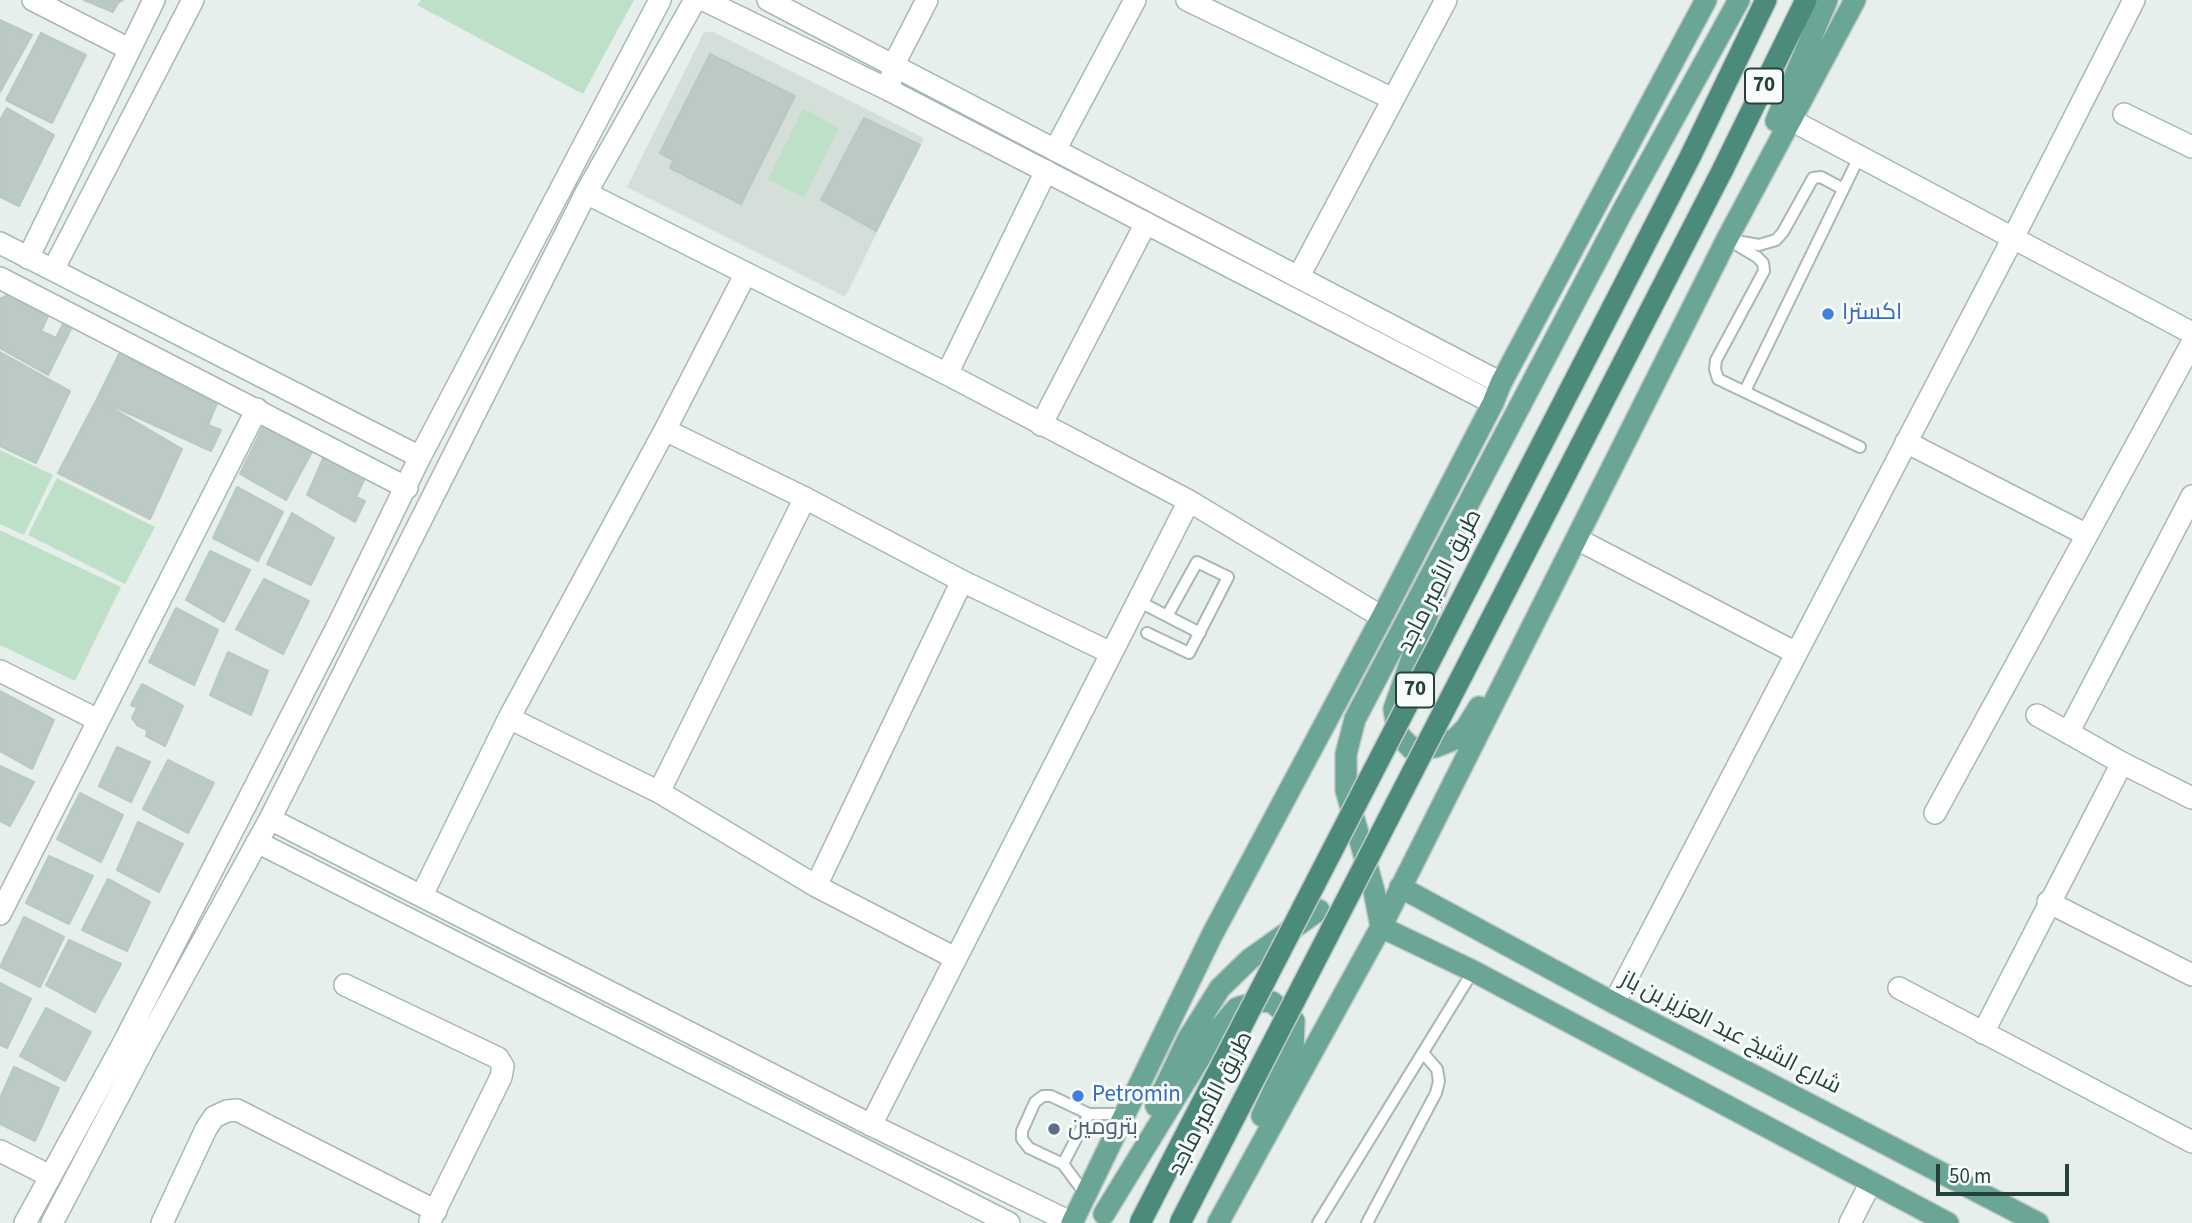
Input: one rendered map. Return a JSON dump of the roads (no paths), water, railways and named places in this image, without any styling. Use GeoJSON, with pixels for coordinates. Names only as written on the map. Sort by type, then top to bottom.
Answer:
{"type":"FeatureCollection","features":[{"type":"Feature","properties":{"kind":"highway","name":"طريق الأمير ماجد"},"geometry":{"type":"LineString","coordinates":[[1140,1223],[1690,158],[1766,0]]}},
{"type":"Feature","properties":{"kind":"highway","name":"طريق الأمير ماجد"},"geometry":{"type":"LineString","coordinates":[[1180,1223],[1722,171],[1807,0]]}},
{"type":"Feature","properties":{"kind":"main road"},"geometry":{"type":"LineString","coordinates":[[1072,1223],[1212,935],[1382,617],[1501,383],[1706,0]]}},
{"type":"Feature","properties":{"kind":"main road"},"geometry":{"type":"LineString","coordinates":[[1622,212],[1699,51],[1720,0]]}},
{"type":"Feature","properties":{"kind":"main road"},"geometry":{"type":"LineString","coordinates":[[1381,927],[1374,891],[1346,790],[1346,754],[1355,719],[1622,212],[1739,0]]}},
{"type":"Feature","properties":{"kind":"main road"},"geometry":{"type":"LineString","coordinates":[[1727,239],[1827,0]]}},
{"type":"Feature","properties":{"kind":"main road"},"geometry":{"type":"LineString","coordinates":[[1215,1223],[1381,927],[1727,239],[1855,0]]}},
{"type":"Feature","properties":{"kind":"main road"},"geometry":{"type":"LineString","coordinates":[[1465,507],[1394,709],[1398,734],[1411,748],[1435,747],[1455,740],[1466,729],[1567,559]]}},
{"type":"Feature","properties":{"kind":"main road"},"geometry":{"type":"LineString","coordinates":[[1127,1114],[1196,997],[1226,963],[1264,932],[1374,891],[1400,887]]}},
{"type":"Feature","properties":{"kind":"main road","name":"شارع الشيخ عبد العزيز بن باز"},"geometry":{"type":"LineString","coordinates":[[1400,887],[1614,1003],[2038,1223]]}},
{"type":"Feature","properties":{"kind":"main road"},"geometry":{"type":"LineString","coordinates":[[1102,1219],[1188,1039],[1220,988],[1250,959],[1319,910]]}},
{"type":"Feature","properties":{"kind":"main road"},"geometry":{"type":"LineString","coordinates":[[1381,927],[1473,971],[1948,1223]]}},
{"type":"Feature","properties":{"kind":"main road"},"geometry":{"type":"LineString","coordinates":[[1102,1219],[1215,1033],[1237,1008],[1260,1001],[1272,1002],[1294,1021],[1293,1049],[1215,1223]]}},
{"type":"Feature","properties":{"kind":"street"},"geometry":{"type":"LineString","coordinates":[[33,0],[129,49]]}},
{"type":"Feature","properties":{"kind":"street"},"geometry":{"type":"LineString","coordinates":[[28,258],[154,0]]}},
{"type":"Feature","properties":{"kind":"street"},"geometry":{"type":"LineString","coordinates":[[53,270],[193,0]]}},
{"type":"Feature","properties":{"kind":"street"},"geometry":{"type":"LineString","coordinates":[[25,1223],[124,1042],[340,621],[420,457],[660,0]]}},
{"type":"Feature","properties":{"kind":"street"},"geometry":{"type":"LineString","coordinates":[[52,1223],[145,1046],[270,819],[586,193],[695,0]]}},
{"type":"Feature","properties":{"kind":"street"},"geometry":{"type":"LineString","coordinates":[[704,0],[889,90],[1493,403]]}},
{"type":"Feature","properties":{"kind":"street"},"geometry":{"type":"LineString","coordinates":[[768,0],[1501,383]]}},
{"type":"Feature","properties":{"kind":"street"},"geometry":{"type":"LineString","coordinates":[[889,90],[894,64],[927,0]]}},
{"type":"Feature","properties":{"kind":"street"},"geometry":{"type":"LineString","coordinates":[[1055,150],[1135,0]]}},
{"type":"Feature","properties":{"kind":"street"},"geometry":{"type":"LineString","coordinates":[[1187,0],[1393,99]]}},
{"type":"Feature","properties":{"kind":"street"},"geometry":{"type":"LineString","coordinates":[[1299,276],[1446,0]]}},
{"type":"Feature","properties":{"kind":"street"},"geometry":{"type":"LineString","coordinates":[[1614,1003],[2013,238],[2134,0]]}},
{"type":"Feature","properties":{"kind":"street"},"geometry":{"type":"LineString","coordinates":[[2123,114],[2192,147]]}},
{"type":"Feature","properties":{"kind":"street"},"geometry":{"type":"LineString","coordinates":[[1791,120],[2192,332]]}},
{"type":"Feature","properties":{"kind":"street"},"geometry":{"type":"LineString","coordinates":[[947,374],[1046,171]]}},
{"type":"Feature","properties":{"kind":"street"},"geometry":{"type":"LineString","coordinates":[[586,193],[947,374],[1189,502],[1382,617]]}},
{"type":"Feature","properties":{"kind":"street"},"geometry":{"type":"LineString","coordinates":[[1041,425],[1146,223]]}},
{"type":"Feature","properties":{"kind":"street"},"geometry":{"type":"LineString","coordinates":[[0,243],[420,457]]}},
{"type":"Feature","properties":{"kind":"street"},"geometry":{"type":"LineString","coordinates":[[422,894],[509,718],[665,430],[746,273]]}},
{"type":"Feature","properties":{"kind":"street"},"geometry":{"type":"LineString","coordinates":[[0,278],[407,488]]}},
{"type":"Feature","properties":{"kind":"street"},"geometry":{"type":"LineString","coordinates":[[1935,813],[2192,343]]}},
{"type":"Feature","properties":{"kind":"street"},"geometry":{"type":"LineString","coordinates":[[0,914],[257,409]]}},
{"type":"Feature","properties":{"kind":"street"},"geometry":{"type":"LineString","coordinates":[[665,430],[805,498],[962,581],[1111,653]]}},
{"type":"Feature","properties":{"kind":"street"},"geometry":{"type":"LineString","coordinates":[[1906,442],[2087,535]]}},
{"type":"Feature","properties":{"kind":"street"},"geometry":{"type":"LineString","coordinates":[[2068,733],[2192,496]]}},
{"type":"Feature","properties":{"kind":"street"},"geometry":{"type":"LineString","coordinates":[[659,792],[805,498]]}},
{"type":"Feature","properties":{"kind":"street"},"geometry":{"type":"LineString","coordinates":[[871,1125],[1189,502]]}},
{"type":"Feature","properties":{"kind":"street"},"geometry":{"type":"LineString","coordinates":[[1577,539],[1796,653]]}},
{"type":"Feature","properties":{"kind":"street"},"geometry":{"type":"LineString","coordinates":[[816,886],[962,581]]}},
{"type":"Feature","properties":{"kind":"street"},"geometry":{"type":"LineString","coordinates":[[340,621],[363,633]]}},
{"type":"Feature","properties":{"kind":"street"},"geometry":{"type":"LineString","coordinates":[[0,671],[98,720]]}},
{"type":"Feature","properties":{"kind":"street"},"geometry":{"type":"LineString","coordinates":[[2037,715],[2122,763],[2192,798]]}},
{"type":"Feature","properties":{"kind":"street"},"geometry":{"type":"LineString","coordinates":[[509,718],[659,792],[816,886],[955,958]]}},
{"type":"Feature","properties":{"kind":"street"},"geometry":{"type":"LineString","coordinates":[[1983,1033],[2048,902],[2122,763]]}},
{"type":"Feature","properties":{"kind":"street"},"geometry":{"type":"LineString","coordinates":[[270,819],[422,894],[871,1125],[1072,1223]]}},
{"type":"Feature","properties":{"kind":"street"},"geometry":{"type":"LineString","coordinates":[[257,842],[1009,1223]]}},
{"type":"Feature","properties":{"kind":"street"},"geometry":{"type":"LineString","coordinates":[[2048,902],[2192,975]]}},
{"type":"Feature","properties":{"kind":"street"},"geometry":{"type":"LineString","coordinates":[[162,1223],[206,1129],[214,1117],[237,1110],[433,1217],[501,1077],[503,1066],[498,1058],[345,985]]}},
{"type":"Feature","properties":{"kind":"street"},"geometry":{"type":"LineString","coordinates":[[1899,988],[2192,1142]]}},
{"type":"Feature","properties":{"kind":"street"},"geometry":{"type":"LineString","coordinates":[[628,1030],[639,1007]]}},
{"type":"Feature","properties":{"kind":"street"},"geometry":{"type":"LineString","coordinates":[[124,1042],[145,1046]]}},
{"type":"Feature","properties":{"kind":"street"},"geometry":{"type":"LineString","coordinates":[[0,1151],[50,1176]]}},
{"type":"Feature","properties":{"kind":"street"},"geometry":{"type":"LineString","coordinates":[[1850,1223],[1871,1182]]}},
{"type":"Feature","properties":{"kind":"lane"},"geometry":{"type":"LineString","coordinates":[[1745,391],[1860,155]]}},
{"type":"Feature","properties":{"kind":"lane"},"geometry":{"type":"LineString","coordinates":[[1727,239],[1759,245],[1776,240],[1813,178],[1821,177],[1843,188]]}},
{"type":"Feature","properties":{"kind":"lane"},"geometry":{"type":"LineString","coordinates":[[1727,239],[1757,257],[1763,263],[1764,271],[1716,360],[1718,379],[1860,447]]}},
{"type":"Feature","properties":{"kind":"lane"},"geometry":{"type":"LineString","coordinates":[[1147,633],[1189,653],[1228,579],[1227,575],[1197,562],[1167,616]]}},
{"type":"Feature","properties":{"kind":"lane"},"geometry":{"type":"LineString","coordinates":[[1138,601],[1200,633]]}},
{"type":"Feature","properties":{"kind":"lane"},"geometry":{"type":"LineString","coordinates":[[1318,1223],[1473,971]]}},
{"type":"Feature","properties":{"kind":"lane"},"geometry":{"type":"LineString","coordinates":[[1367,1223],[1436,1093],[1439,1081],[1437,1069],[1424,1054]]}},
{"type":"Feature","properties":{"kind":"lane"},"geometry":{"type":"LineString","coordinates":[[1086,1195],[1063,1164],[1029,1148],[1022,1139],[1022,1131],[1035,1102],[1043,1096],[1051,1096],[1089,1114],[1127,1114]]}},
{"type":"Feature","properties":{"kind":"lane"},"geometry":{"type":"LineString","coordinates":[[1063,1164],[1089,1114]]}},
{"type":"Feature","properties":{"kind":"place","name":"اكسترا"},"geometry":{"type":"Point","coordinates":[1828,314]}},
{"type":"Feature","properties":{"kind":"place","name":"Petromin"},"geometry":{"type":"Point","coordinates":[1078,1096]}},
{"type":"Feature","properties":{"kind":"place","name":"بترومين"},"geometry":{"type":"Point","coordinates":[1054,1129]}}]}
